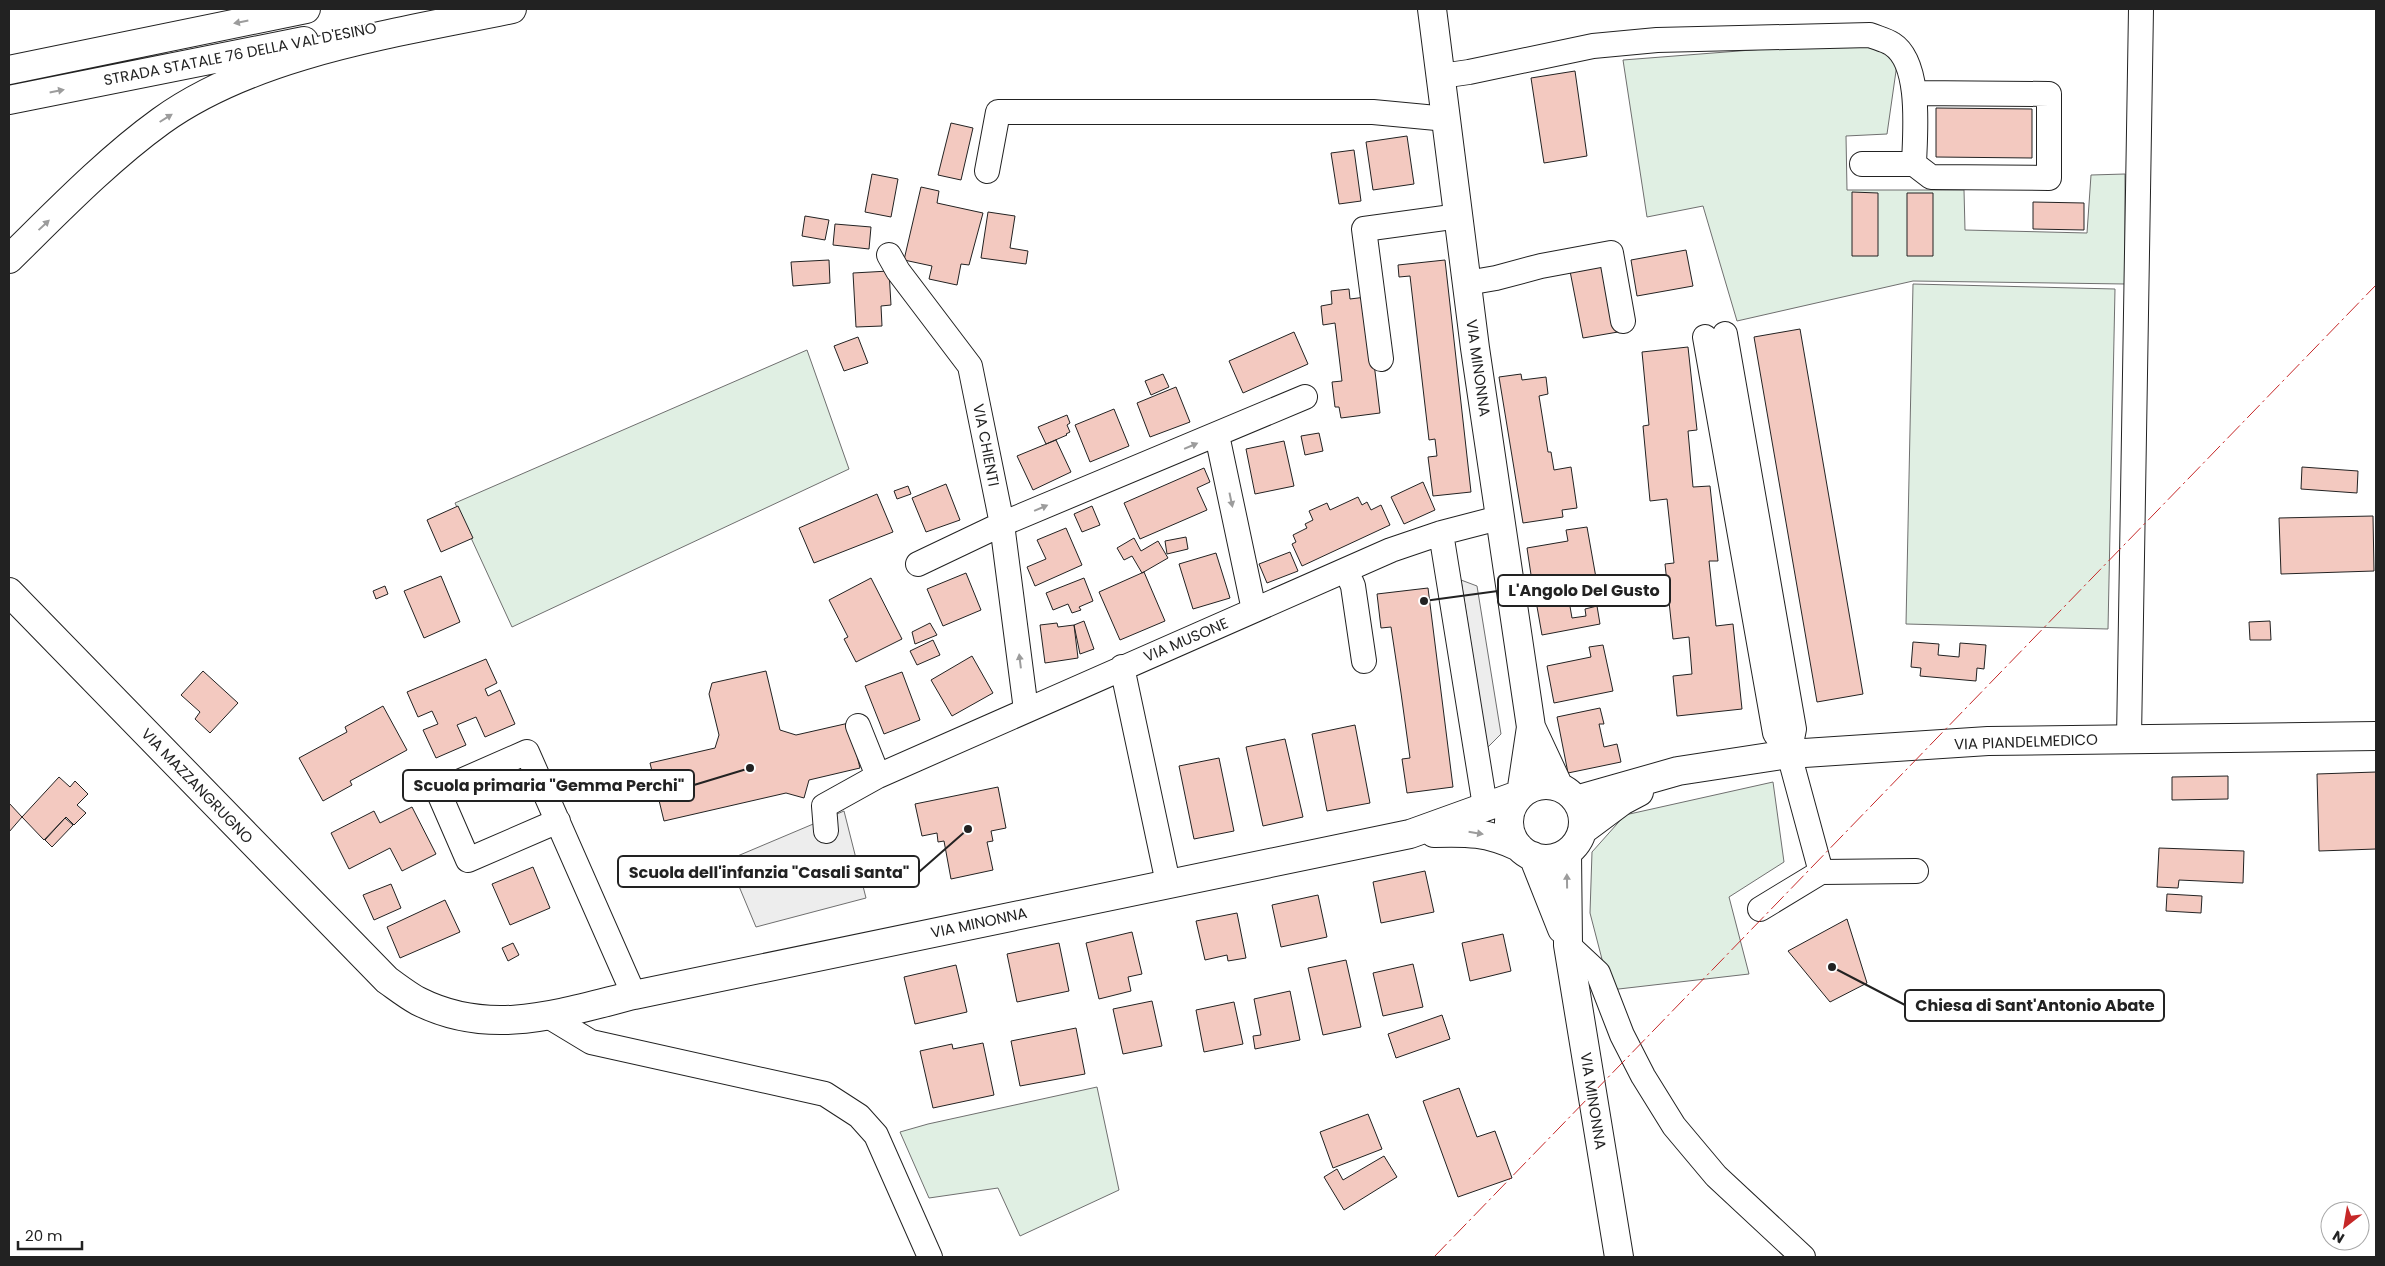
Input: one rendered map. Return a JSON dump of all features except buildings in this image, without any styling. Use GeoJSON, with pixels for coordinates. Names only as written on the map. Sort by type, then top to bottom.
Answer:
{"type":"FeatureCollection","features":[{"type":"Feature","properties":{"kind":"main road","name":"STRADA STATALE 76 DELLA VAL D'ESINO"},"geometry":{"type":"LineString","coordinates":[[9,70],[306,9]]}},
{"type":"Feature","properties":{"kind":"main road","name":"STRADA STATALE 76 DELLA VAL D'ESINO"},"geometry":{"type":"LineString","coordinates":[[9,100],[472,9]]}},
{"type":"Feature","properties":{"kind":"main road"},"geometry":{"type":"LineString","coordinates":[[9,259],[124,150],[162,121],[202,96],[288,62],[370,37],[512,9]]}},
{"type":"Feature","properties":{"kind":"main road","name":"VIA MINONNA"},"geometry":{"type":"LineString","coordinates":[[1432,9],[1499,518],[1531,727],[1522,794],[1511,810],[1509,820],[1513,839],[1526,852],[1568,945]]}},
{"type":"Feature","properties":{"kind":"main road"},"geometry":{"type":"LineString","coordinates":[[9,55],[85,53]]}},
{"type":"Feature","properties":{"kind":"main road","name":"VIA MAZZANGRUGNO"},"geometry":{"type":"LineString","coordinates":[[9,592],[386,980]]}},
{"type":"Feature","properties":{"kind":"main road","name":"VIA MINONNA"},"geometry":{"type":"LineString","coordinates":[[1531,727],[1567,794],[1582,814],[1582,830]]}},
{"type":"Feature","properties":{"kind":"main road","name":"VIA PIANDELMEDICO"},"geometry":{"type":"LineString","coordinates":[[1567,794],[1678,772],[1790,754],[1988,741],[2376,736]]}},
{"type":"Feature","properties":{"kind":"main road","name":"VIA PIANDELMEDICO"},"geometry":{"type":"LineString","coordinates":[[1582,830],[1622,801],[1678,772]]}},
{"type":"Feature","properties":{"kind":"main road","name":"VIA MINONNA"},"geometry":{"type":"LineString","coordinates":[[386,980],[418,1001],[458,1016],[495,1022],[548,1016],[634,995],[1410,834],[1522,794],[1539,786],[1567,794]]}},
{"type":"Feature","properties":{"kind":"main road"},"geometry":{"type":"LineString","coordinates":[[1567,853],[1580,839],[1582,830]]}},
{"type":"Feature","properties":{"kind":"main road","name":"VIA MINONNA"},"geometry":{"type":"LineString","coordinates":[[1410,834],[1472,832],[1502,839],[1526,852],[1550,858],[1567,853],[1568,945],[1619,1257]]}},
{"type":"Feature","properties":{"kind":"street"},"geometry":{"type":"LineString","coordinates":[[2128,739],[2141,9]]}},
{"type":"Feature","properties":{"kind":"street"},"geometry":{"type":"LineString","coordinates":[[1441,76],[1593,46],[1657,40],[1870,35],[1893,44],[1908,63],[1915,93],[1914,164]]}},
{"type":"Feature","properties":{"kind":"street"},"geometry":{"type":"LineString","coordinates":[[1862,164],[1914,164],[1931,178],[2049,178],[2049,94],[1915,93]]}},
{"type":"Feature","properties":{"kind":"street"},"geometry":{"type":"LineString","coordinates":[[988,171],[998,112],[1373,112],[1446,119]]}},
{"type":"Feature","properties":{"kind":"street"},"geometry":{"type":"LineString","coordinates":[[1381,359],[1364,229],[1458,216]]}},
{"type":"Feature","properties":{"kind":"street"},"geometry":{"type":"LineString","coordinates":[[1467,283],[1496,278],[1541,266],[1611,253],[1623,321]]}},
{"type":"Feature","properties":{"kind":"street","name":"VIA CHIENTI"},"geometry":{"type":"LineString","coordinates":[[889,255],[898,271],[970,366],[1002,524],[1026,710]]}},
{"type":"Feature","properties":{"kind":"street"},"geometry":{"type":"LineString","coordinates":[[1715,336],[1794,730],[1790,754],[1820,872]]}},
{"type":"Feature","properties":{"kind":"street"},"geometry":{"type":"LineString","coordinates":[[918,564],[1002,524],[1305,397]]}},
{"type":"Feature","properties":{"kind":"street"},"geometry":{"type":"LineString","coordinates":[[1217,435],[1254,610]]}},
{"type":"Feature","properties":{"kind":"street","name":"VIA MUSONE"},"geometry":{"type":"LineString","coordinates":[[826,831],[824,806],[878,776],[1391,550],[1441,533],[1499,518]]}},
{"type":"Feature","properties":{"kind":"street"},"geometry":{"type":"LineString","coordinates":[[1441,533],[1485,806]]}},
{"type":"Feature","properties":{"kind":"street"},"geometry":{"type":"LineString","coordinates":[[1346,570],[1353,586],[1364,662]]}},
{"type":"Feature","properties":{"kind":"street"},"geometry":{"type":"LineString","coordinates":[[1122,667],[1168,883]]}},
{"type":"Feature","properties":{"kind":"street"},"geometry":{"type":"LineString","coordinates":[[858,726],[878,776]]}},
{"type":"Feature","properties":{"kind":"street"},"geometry":{"type":"LineString","coordinates":[[558,822],[468,860],[438,790],[527,752],[558,822],[634,995]]}},
{"type":"Feature","properties":{"kind":"street"},"geometry":{"type":"LineString","coordinates":[[1760,909],[1820,872],[1916,871]]}},
{"type":"Feature","properties":{"kind":"street"},"geometry":{"type":"LineString","coordinates":[[1568,945],[1598,973],[1622,1035],[1642,1076],[1674,1126],[1716,1176],[1803,1257]]}},
{"type":"Feature","properties":{"kind":"street"},"geometry":{"type":"LineString","coordinates":[[548,1016],[591,1042],[825,1094],[859,1116],[876,1135],[930,1257]]}},
{"type":"Feature","properties":{"kind":"green space"},"geometry":{"type":"Polygon","coordinates":[[[1829,44],[1878,48],[1897,64],[1887,134],[1846,136],[1847,190],[1964,190],[1965,230],[2087,233],[2091,175],[2125,174],[2125,284],[1913,281],[1737,321],[1703,206],[1647,217],[1623,60],[1829,44]]]}},
{"type":"Feature","properties":{"kind":"green space"},"geometry":{"type":"Polygon","coordinates":[[[1913,284],[2115,289],[2108,629],[1906,624],[1913,284]]]}},
{"type":"Feature","properties":{"kind":"green space"},"geometry":{"type":"Polygon","coordinates":[[[807,350],[849,469],[512,627],[455,503],[807,350]]]}},
{"type":"Feature","properties":{"kind":"green space"},"geometry":{"type":"Polygon","coordinates":[[[1773,782],[1784,862],[1729,897],[1749,974],[1610,990],[1590,913],[1592,852],[1625,815],[1773,782]]]}},
{"type":"Feature","properties":{"kind":"green space"},"geometry":{"type":"Polygon","coordinates":[[[1097,1087],[1119,1190],[1020,1236],[998,1188],[929,1198],[900,1132],[928,1124],[1097,1087]]]}},
{"type":"Feature","properties":{"kind":"shaded area"},"geometry":{"type":"Polygon","coordinates":[[[1461,580],[1477,586],[1501,734],[1487,748],[1461,580]]]}},
{"type":"Feature","properties":{"kind":"shaded area"},"geometry":{"type":"Polygon","coordinates":[[[844,811],[866,898],[756,927],[728,860],[844,811]]]}},
{"type":"Feature","properties":{"kind":"power"},"geometry":{"type":"LineString","coordinates":[[1434,1257],[2376,285]]}},
{"type":"Feature","properties":{"kind":"place","name":"L'Angolo Del Gusto"},"geometry":{"type":"Point","coordinates":[1424,601]}},
{"type":"Feature","properties":{"kind":"place","name":"Scuola primaria \"Gemma Perchi\""},"geometry":{"type":"Point","coordinates":[750,768]}},
{"type":"Feature","properties":{"kind":"place","name":"Scuola dell'infanzia \"Casali Santa\""},"geometry":{"type":"Point","coordinates":[968,829]}},
{"type":"Feature","properties":{"kind":"place","name":"Chiesa di Sant'Antonio Abate"},"geometry":{"type":"Point","coordinates":[1832,967]}}]}
